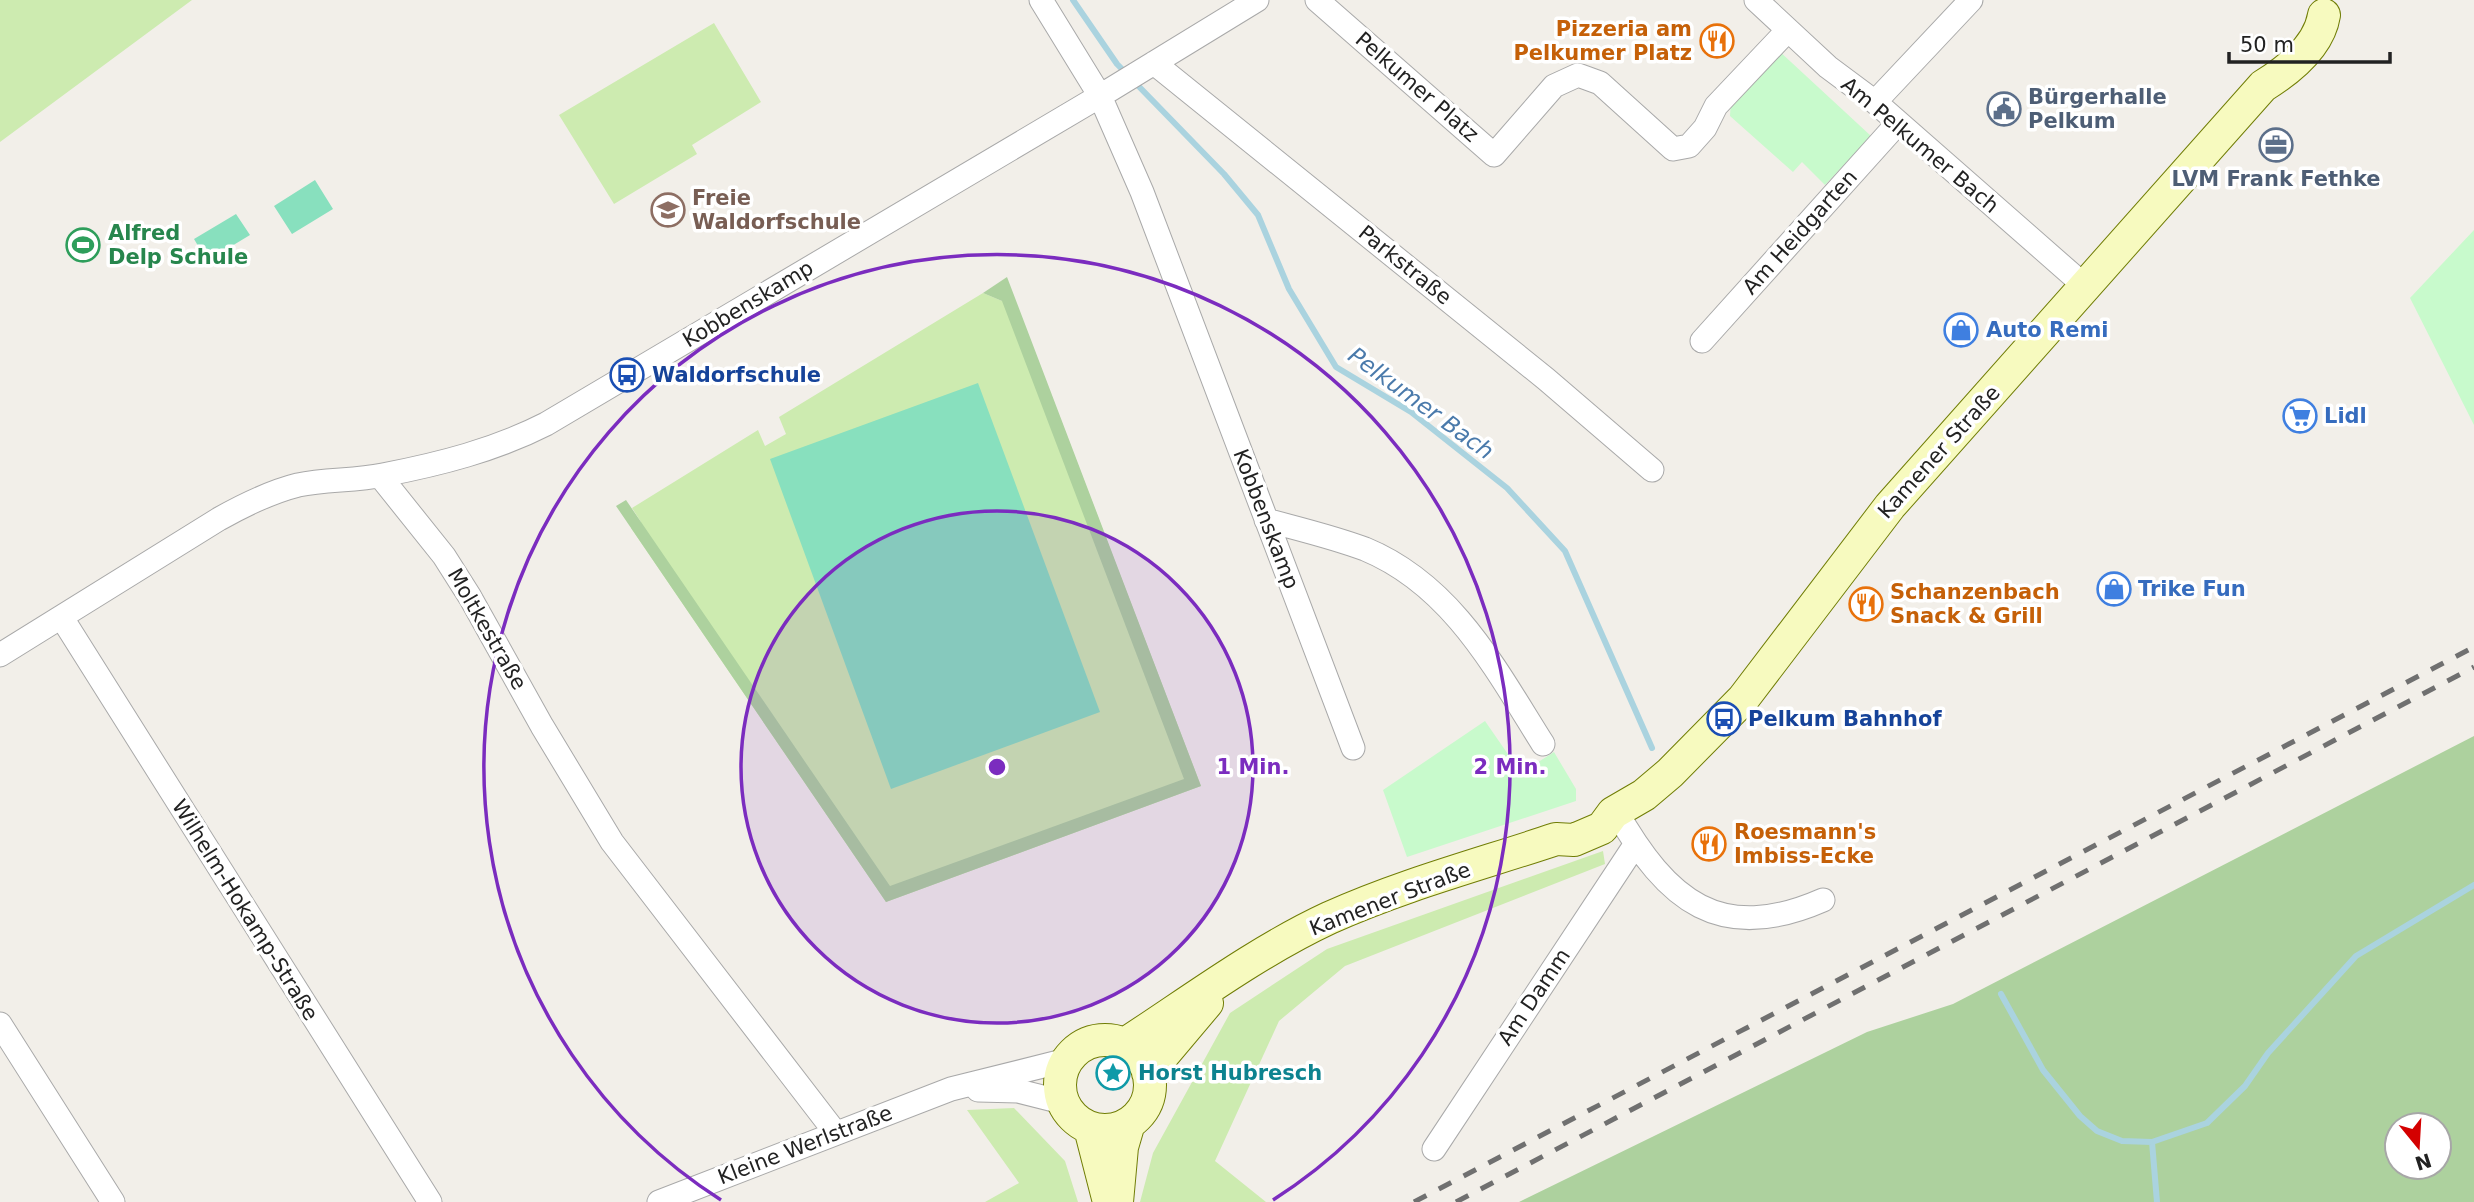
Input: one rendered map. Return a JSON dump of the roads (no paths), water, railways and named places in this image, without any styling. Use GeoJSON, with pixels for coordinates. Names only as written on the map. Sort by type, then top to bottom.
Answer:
{"type":"FeatureCollection","features":[{"type":"Feature","properties":{"kind":"main road","name":"Kamener Straße"},"geometry":{"type":"LineString","coordinates":[[1125,1044],[1231,976],[1329,918],[1410,887],[1556,839],[1568,826],[1595,814],[1615,812],[1670,774],[1743,699],[1890,506],[2263,86],[2286,71],[2321,33],[2331,8]]}},
{"type":"Feature","properties":{"kind":"main road","name":"Kamener Straße"},"geometry":{"type":"LineString","coordinates":[[1149,1073],[1231,976]]}},
{"type":"Feature","properties":{"kind":"main road"},"geometry":{"type":"LineString","coordinates":[[1118,1202],[1122,1147],[1129,1124],[1147,1101],[1149,1073],[1140,1056],[1125,1044],[1107,1040],[1089,1042],[1067,1060],[1059,1080],[1062,1102],[1076,1120],[1090,1128],[1114,1129],[1129,1124]]}},
{"type":"Feature","properties":{"kind":"main road"},"geometry":{"type":"LineString","coordinates":[[1090,1128],[1108,1202]]}},
{"type":"Feature","properties":{"kind":"street","name":"Kobbenskamp"},"geometry":{"type":"LineString","coordinates":[[1041,0],[1110,90],[1137,179],[1353,748]]}},
{"type":"Feature","properties":{"kind":"street"},"geometry":{"type":"LineString","coordinates":[[1110,90],[1257,0]]}},
{"type":"Feature","properties":{"kind":"street","name":"Pelkumer Platz"},"geometry":{"type":"LineString","coordinates":[[1317,0],[1493,155],[1554,86],[1578,75],[1600,83],[1673,149],[1689,146],[1705,128],[1716,106],[1787,31]]}},
{"type":"Feature","properties":{"kind":"street","name":"Am Pelkumer Bach"},"geometry":{"type":"LineString","coordinates":[[1756,0],[1843,80],[1875,102],[2086,286]]}},
{"type":"Feature","properties":{"kind":"street"},"geometry":{"type":"LineString","coordinates":[[1875,102],[1971,0]]}},
{"type":"Feature","properties":{"kind":"street","name":"Parkstraße"},"geometry":{"type":"LineString","coordinates":[[1148,67],[1546,379],[1652,470]]}},
{"type":"Feature","properties":{"kind":"street","name":"Kobbenskamp"},"geometry":{"type":"LineString","coordinates":[[380,476],[487,449],[546,424],[1110,90]]}},
{"type":"Feature","properties":{"kind":"street","name":"Am Heidgarten"},"geometry":{"type":"LineString","coordinates":[[1702,341],[1898,123]]}},
{"type":"Feature","properties":{"kind":"street"},"geometry":{"type":"LineString","coordinates":[[0,656],[219,519],[257,500],[299,485],[380,476]]}},
{"type":"Feature","properties":{"kind":"street","name":"Moltkestraße"},"geometry":{"type":"LineString","coordinates":[[380,476],[444,556],[470,597],[549,738],[612,842],[835,1132]]}},
{"type":"Feature","properties":{"kind":"street"},"geometry":{"type":"LineString","coordinates":[[1266,520],[1365,550],[1427,585],[1442,599],[1481,648],[1543,744]]}},
{"type":"Feature","properties":{"kind":"street","name":"Wilhelm-Hokamp-Straße"},"geometry":{"type":"LineString","coordinates":[[62,618],[430,1202]]}},
{"type":"Feature","properties":{"kind":"street"},"geometry":{"type":"LineString","coordinates":[[1615,812],[1635,845],[1684,897],[1709,913],[1736,919],[1761,918],[1793,913],[1823,900]]}},
{"type":"Feature","properties":{"kind":"street","name":"Am Damm"},"geometry":{"type":"LineString","coordinates":[[1433,1149],[1635,845]]}},
{"type":"Feature","properties":{"kind":"street"},"geometry":{"type":"LineString","coordinates":[[0,1024],[113,1202]]}},
{"type":"Feature","properties":{"kind":"street","name":"Kleine Werlstraße"},"geometry":{"type":"LineString","coordinates":[[659,1202],[694,1196],[835,1132],[951,1089],[1067,1060]]}},
{"type":"Feature","properties":{"kind":"street","name":"Kleine Werlstraße"},"geometry":{"type":"LineString","coordinates":[[951,1089],[1018,1091],[1062,1102]]}},
{"type":"Feature","properties":{"kind":"waterway","name":"Pelkumer Bach"},"geometry":{"type":"LineString","coordinates":[[1073,0],[1117,64],[1224,174],[1258,215],[1289,289],[1336,367],[1411,412],[1507,488],[1565,551],[1652,748]]}},
{"type":"Feature","properties":{"kind":"waterway"},"geometry":{"type":"LineString","coordinates":[[2001,994],[2043,1070],[2080,1116],[2097,1131],[2122,1141],[2152,1142],[2207,1123],[2245,1086],[2268,1053],[2356,956],[2474,885]]}},
{"type":"Feature","properties":{"kind":"waterway","name":"Pelkumer Bach"},"geometry":{"type":"LineString","coordinates":[[2152,1142],[2157,1202]]}},
{"type":"Feature","properties":{"kind":"railway"},"geometry":{"type":"LineString","coordinates":[[1414,1202],[2474,647]]}},
{"type":"Feature","properties":{"kind":"railway"},"geometry":{"type":"LineString","coordinates":[[1456,1202],[2474,667]]}},
{"type":"Feature","properties":{"kind":"place","name":"Pizzeria am Pelkumer Platz"},"geometry":{"type":"Point","coordinates":[1717,41]}},
{"type":"Feature","properties":{"kind":"place","name":"Bürgerhalle Pelkum"},"geometry":{"type":"Point","coordinates":[2004,109]}},
{"type":"Feature","properties":{"kind":"place","name":"LVM Frank Fethke"},"geometry":{"type":"Point","coordinates":[2276,145]}},
{"type":"Feature","properties":{"kind":"place","name":"Freie Waldorfschule"},"geometry":{"type":"Point","coordinates":[668,210]}},
{"type":"Feature","properties":{"kind":"place","name":"Alfred Delp Schule"},"geometry":{"type":"Point","coordinates":[83,245]}},
{"type":"Feature","properties":{"kind":"place","name":"Auto Remi"},"geometry":{"type":"Point","coordinates":[1961,330]}},
{"type":"Feature","properties":{"kind":"place","name":"Waldorfschule"},"geometry":{"type":"Point","coordinates":[627,375]}},
{"type":"Feature","properties":{"kind":"place","name":"Lidl"},"geometry":{"type":"Point","coordinates":[2300,416]}},
{"type":"Feature","properties":{"kind":"place","name":"Trike Fun"},"geometry":{"type":"Point","coordinates":[2114,589]}},
{"type":"Feature","properties":{"kind":"place","name":"Schanzenbach Snack & Grill"},"geometry":{"type":"Point","coordinates":[1866,604]}},
{"type":"Feature","properties":{"kind":"place","name":"Pelkum Bahnhof"},"geometry":{"type":"Point","coordinates":[1724,719]}},
{"type":"Feature","properties":{"kind":"place","name":"Roesmann's Imbiss-Ecke"},"geometry":{"type":"Point","coordinates":[1709,844]}},
{"type":"Feature","properties":{"kind":"place","name":"Horst Hubresch"},"geometry":{"type":"Point","coordinates":[1113,1073]}}]}
